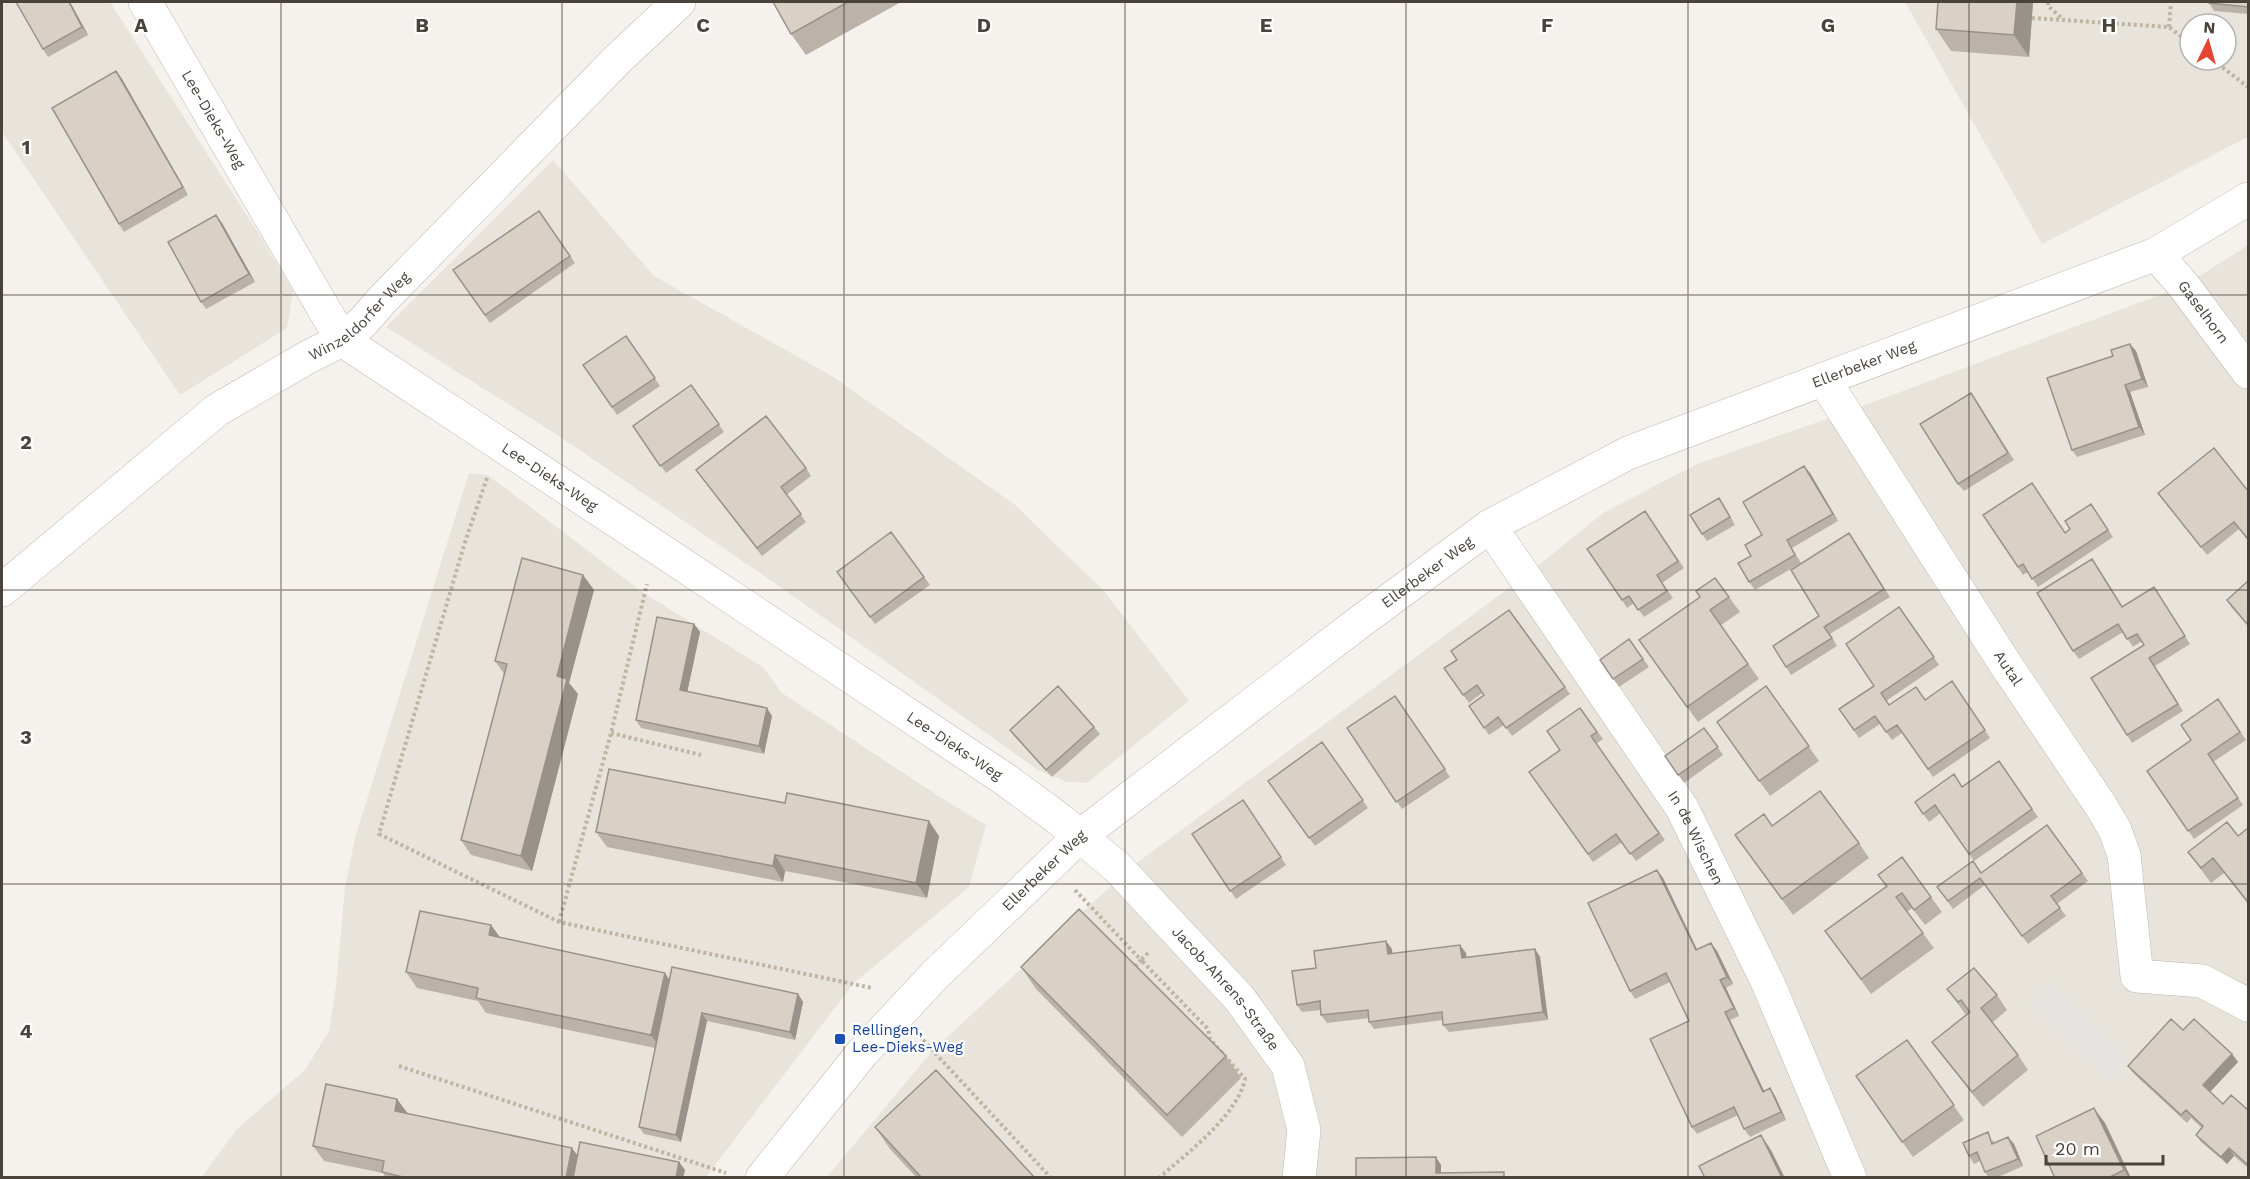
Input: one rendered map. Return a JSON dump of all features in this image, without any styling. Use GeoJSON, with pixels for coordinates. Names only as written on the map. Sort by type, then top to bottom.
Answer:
{"type":"FeatureCollection","features":[{"type":"Feature","properties":{"kind":"street","name":"Lee-Dieks-Weg"},"geometry":{"type":"LineString","coordinates":[[145,2],[342,340],[1003,778],[1080,836]]}},
{"type":"Feature","properties":{"kind":"street","name":"Winzeldorfer Weg"},"geometry":{"type":"LineString","coordinates":[[2,590],[217,410],[342,340],[363,322],[618,59],[679,2]]}},
{"type":"Feature","properties":{"kind":"street","name":"Ellerbeker Weg"},"geometry":{"type":"LineString","coordinates":[[762,1178],[863,1052],[939,970],[1080,836],[1360,621],[1490,526],[1628,453],[2156,254],[2248,199]]}},
{"type":"Feature","properties":{"kind":"street","name":"Gaselhorn"},"geometry":{"type":"LineString","coordinates":[[2156,254],[2184,286],[2248,372]]}},
{"type":"Feature","properties":{"kind":"street","name":"Autal"},"geometry":{"type":"LineString","coordinates":[[1824,380],[2006,666],[2115,830],[2124,855],[2138,976],[2202,981],[2248,1005]]}},
{"type":"Feature","properties":{"kind":"street","name":"In de Wischen"},"geometry":{"type":"LineString","coordinates":[[1490,526],[1682,808],[1768,983],[1850,1178]]}},
{"type":"Feature","properties":{"kind":"street","name":"Jacob-Ahrens-Straße"},"geometry":{"type":"LineString","coordinates":[[1080,836],[1117,867],[1171,928],[1240,999],[1288,1066],[1304,1130],[1299,1178]]}},
{"type":"Feature","properties":{"kind":"path"},"geometry":{"type":"LineString","coordinates":[[2048,2],[2048,6],[2064,20]]}},
{"type":"Feature","properties":{"kind":"path"},"geometry":{"type":"LineString","coordinates":[[2169,27],[2171,2]]}},
{"type":"Feature","properties":{"kind":"path"},"geometry":{"type":"LineString","coordinates":[[2032,18],[2169,27],[2178,34]]}},
{"type":"Feature","properties":{"kind":"path"},"geometry":{"type":"LineString","coordinates":[[2229,72],[2248,87]]}},
{"type":"Feature","properties":{"kind":"path"},"geometry":{"type":"LineString","coordinates":[[490,439],[488,475],[465,542],[379,834],[559,922],[873,988]]}},
{"type":"Feature","properties":{"kind":"path"},"geometry":{"type":"LineString","coordinates":[[559,922],[611,733],[656,547]]}},
{"type":"Feature","properties":{"kind":"path"},"geometry":{"type":"LineString","coordinates":[[611,733],[701,755]]}},
{"type":"Feature","properties":{"kind":"path"},"geometry":{"type":"LineString","coordinates":[[1074,889],[1208,1029],[1210,1039],[1245,1079],[1242,1091],[1207,1136],[1159,1178]]}},
{"type":"Feature","properties":{"kind":"path"},"geometry":{"type":"LineString","coordinates":[[1132,969],[1171,928]]}},
{"type":"Feature","properties":{"kind":"path"},"geometry":{"type":"LineString","coordinates":[[917,1033],[1051,1178]]}},
{"type":"Feature","properties":{"kind":"path"},"geometry":{"type":"LineString","coordinates":[[399,1066],[728,1174]]}},
{"type":"Feature","properties":{"kind":"shaded area"},"geometry":{"type":"Polygon","coordinates":[[[2,2],[110,2],[293,291],[287,328],[180,395],[2,132],[2,2]]]}},
{"type":"Feature","properties":{"kind":"shaded area"},"geometry":{"type":"Polygon","coordinates":[[[1905,2],[2248,2],[2248,137],[2042,244],[1905,2]]]}},
{"type":"Feature","properties":{"kind":"shaded area"},"geometry":{"type":"Polygon","coordinates":[[[553,160],[654,276],[832,376],[1014,504],[1104,591],[1189,701],[1087,783],[1066,782],[1038,770],[779,586],[559,436],[386,327],[553,160]]]}},
{"type":"Feature","properties":{"kind":"shaded area"},"geometry":{"type":"Polygon","coordinates":[[[2248,245],[2248,1177],[826,1178],[933,1050],[1134,865],[1524,577],[1603,513],[1697,464],[1844,413],[2184,286],[2248,245]]]}},
{"type":"Feature","properties":{"kind":"shaded area"},"geometry":{"type":"Polygon","coordinates":[[[469,473],[488,475],[645,594],[763,667],[782,693],[986,825],[969,887],[853,984],[706,1177],[201,1178],[236,1130],[305,1070],[329,1031],[336,986],[345,887],[355,838],[469,473]]]}},
{"type":"Feature","properties":{"kind":"shaded area"},"geometry":{"type":"Polygon","coordinates":[[[2051,981],[2129,1059],[2107,1081],[2029,1004],[2051,981]]]}},
{"type":"Feature","properties":{"kind":"building"},"geometry":{"type":"Polygon","coordinates":[[[16,2],[69,2],[82,27],[43,49],[16,2]]]}},
{"type":"Feature","properties":{"kind":"building"},"geometry":{"type":"Polygon","coordinates":[[[773,2],[848,2],[791,34],[773,2]]]}},
{"type":"Feature","properties":{"kind":"building"},"geometry":{"type":"Polygon","coordinates":[[[1938,2],[2017,2],[2014,35],[1936,29],[1938,2]]]}},
{"type":"Feature","properties":{"kind":"building"},"geometry":{"type":"Polygon","coordinates":[[[2248,2],[2248,7],[2209,3],[2248,2]]]}},
{"type":"Feature","properties":{"kind":"building"},"geometry":{"type":"Polygon","coordinates":[[[116,71],[183,187],[119,224],[52,108],[116,71]]]}},
{"type":"Feature","properties":{"kind":"building"},"geometry":{"type":"Polygon","coordinates":[[[539,211],[570,256],[485,315],[453,270],[539,211]]]}},
{"type":"Feature","properties":{"kind":"building"},"geometry":{"type":"Polygon","coordinates":[[[216,215],[249,274],[201,302],[168,242],[216,215]]]}},
{"type":"Feature","properties":{"kind":"building"},"geometry":{"type":"Polygon","coordinates":[[[626,336],[655,378],[612,407],[583,365],[626,336]]]}},
{"type":"Feature","properties":{"kind":"building"},"geometry":{"type":"Polygon","coordinates":[[[2130,344],[2142,379],[2125,385],[2139,427],[2072,450],[2047,378],[2113,356],[2111,350],[2130,344]]]}},
{"type":"Feature","properties":{"kind":"building"},"geometry":{"type":"Polygon","coordinates":[[[691,385],[719,424],[660,466],[633,426],[691,385]]]}},
{"type":"Feature","properties":{"kind":"building"},"geometry":{"type":"Polygon","coordinates":[[[1971,393],[2008,453],[1958,484],[1920,424],[1971,393]]]}},
{"type":"Feature","properties":{"kind":"building"},"geometry":{"type":"Polygon","coordinates":[[[766,416],[806,468],[781,487],[801,514],[757,548],[696,470],[766,416]]]}},
{"type":"Feature","properties":{"kind":"building"},"geometry":{"type":"Polygon","coordinates":[[[2214,448],[2248,491],[2248,539],[2234,522],[2201,547],[2158,493],[2214,448]]]}},
{"type":"Feature","properties":{"kind":"building"},"geometry":{"type":"Polygon","coordinates":[[[1804,466],[1833,514],[1787,540],[1795,555],[1749,582],[1738,563],[1751,556],[1745,545],[1762,535],[1743,502],[1804,466]]]}},
{"type":"Feature","properties":{"kind":"building"},"geometry":{"type":"Polygon","coordinates":[[[2032,483],[2065,533],[2070,529],[2065,521],[2091,504],[2108,530],[2032,579],[2023,564],[2018,567],[1983,515],[2032,483]]]}},
{"type":"Feature","properties":{"kind":"building"},"geometry":{"type":"Polygon","coordinates":[[[1719,498],[1730,517],[1702,534],[1690,515],[1719,498]]]}},
{"type":"Feature","properties":{"kind":"building"},"geometry":{"type":"Polygon","coordinates":[[[1645,511],[1678,561],[1657,575],[1667,591],[1638,610],[1629,596],[1622,600],[1587,549],[1645,511]]]}},
{"type":"Feature","properties":{"kind":"building"},"geometry":{"type":"Polygon","coordinates":[[[891,532],[924,577],[870,617],[837,572],[891,532]]]}},
{"type":"Feature","properties":{"kind":"building"},"geometry":{"type":"Polygon","coordinates":[[[1849,533],[1884,589],[1824,627],[1832,638],[1786,667],[1773,646],[1819,616],[1791,570],[1849,533]]]}},
{"type":"Feature","properties":{"kind":"building"},"geometry":{"type":"Polygon","coordinates":[[[522,558],[583,575],[557,676],[567,679],[521,856],[461,840],[507,664],[495,661],[522,558]]]}},
{"type":"Feature","properties":{"kind":"building"},"geometry":{"type":"Polygon","coordinates":[[[2092,559],[2122,607],[2154,587],[2185,636],[2149,658],[2178,704],[2127,735],[2091,678],[2144,645],[2137,634],[2127,639],[2118,624],[2073,651],[2037,593],[2092,559]]]}},
{"type":"Feature","properties":{"kind":"building"},"geometry":{"type":"Polygon","coordinates":[[[1715,578],[1729,597],[1710,610],[1748,664],[1687,707],[1639,640],[1700,597],[1696,591],[1715,578]]]}},
{"type":"Feature","properties":{"kind":"building"},"geometry":{"type":"Polygon","coordinates":[[[2248,581],[2248,625],[2227,600],[2248,581]]]}},
{"type":"Feature","properties":{"kind":"building"},"geometry":{"type":"Polygon","coordinates":[[[1899,607],[1934,657],[1881,693],[1889,705],[1916,687],[1925,700],[1952,681],[1985,730],[1928,769],[1897,725],[1886,732],[1875,716],[1854,730],[1839,709],[1874,686],[1846,644],[1899,607]]]}},
{"type":"Feature","properties":{"kind":"building"},"geometry":{"type":"Polygon","coordinates":[[[1509,610],[1565,687],[1506,728],[1498,717],[1484,728],[1469,706],[1484,695],[1477,685],[1463,695],[1444,668],[1457,660],[1451,651],[1509,610]]]}},
{"type":"Feature","properties":{"kind":"building"},"geometry":{"type":"Polygon","coordinates":[[[657,617],[694,624],[680,690],[767,708],[759,746],[636,720],[657,617]]]}},
{"type":"Feature","properties":{"kind":"building"},"geometry":{"type":"Polygon","coordinates":[[[1629,639],[1643,659],[1613,679],[1600,660],[1629,639]]]}},
{"type":"Feature","properties":{"kind":"building"},"geometry":{"type":"Polygon","coordinates":[[[1058,686],[1094,727],[1046,770],[1010,730],[1058,686]]]}},
{"type":"Feature","properties":{"kind":"building"},"geometry":{"type":"Polygon","coordinates":[[[1766,686],[1809,746],[1759,781],[1717,722],[1766,686]]]}},
{"type":"Feature","properties":{"kind":"building"},"geometry":{"type":"Polygon","coordinates":[[[1395,696],[1445,769],[1396,802],[1347,728],[1395,696]]]}},
{"type":"Feature","properties":{"kind":"building"},"geometry":{"type":"Polygon","coordinates":[[[2218,699],[2240,732],[2208,754],[2238,798],[2188,831],[2147,771],[2191,740],[2181,725],[2218,699]]]}},
{"type":"Feature","properties":{"kind":"building"},"geometry":{"type":"Polygon","coordinates":[[[1580,708],[1597,732],[1591,736],[1659,833],[1630,854],[1616,834],[1588,854],[1529,772],[1560,750],[1547,731],[1580,708]]]}},
{"type":"Feature","properties":{"kind":"building"},"geometry":{"type":"Polygon","coordinates":[[[1704,728],[1718,747],[1678,775],[1665,756],[1704,728]]]}},
{"type":"Feature","properties":{"kind":"building"},"geometry":{"type":"Polygon","coordinates":[[[1322,742],[1363,800],[1309,838],[1268,781],[1322,742]]]}},
{"type":"Feature","properties":{"kind":"building"},"geometry":{"type":"Polygon","coordinates":[[[1999,761],[2032,809],[1969,854],[1935,805],[1923,814],[1915,802],[1954,774],[1962,787],[1999,761]]]}},
{"type":"Feature","properties":{"kind":"building"},"geometry":{"type":"Polygon","coordinates":[[[609,769],[785,803],[787,793],[929,821],[916,883],[775,855],[773,866],[596,832],[609,769]]]}},
{"type":"Feature","properties":{"kind":"building"},"geometry":{"type":"Polygon","coordinates":[[[1820,791],[1859,843],[1782,899],[1735,835],[1764,814],[1772,826],[1820,791]]]}},
{"type":"Feature","properties":{"kind":"building"},"geometry":{"type":"Polygon","coordinates":[[[1243,800],[1281,857],[1230,891],[1192,834],[1243,800]]]}},
{"type":"Feature","properties":{"kind":"building"},"geometry":{"type":"Polygon","coordinates":[[[2227,822],[2238,836],[2248,828],[2248,902],[2213,858],[2201,868],[2188,852],[2227,822]]]}},
{"type":"Feature","properties":{"kind":"building"},"geometry":{"type":"Polygon","coordinates":[[[2047,825],[2082,873],[2051,896],[2060,908],[2022,936],[1980,878],[1948,901],[1937,887],[1973,861],[1981,873],[2047,825]]]}},
{"type":"Feature","properties":{"kind":"building"},"geometry":{"type":"Polygon","coordinates":[[[1902,857],[1931,897],[1914,910],[1902,893],[1896,897],[1923,933],[1861,979],[1825,931],[1887,886],[1878,875],[1902,857]]]}},
{"type":"Feature","properties":{"kind":"building"},"geometry":{"type":"Polygon","coordinates":[[[1657,870],[1696,950],[1711,943],[1727,977],[1720,980],[1734,1008],[1725,1012],[1763,1092],[1770,1088],[1781,1112],[1744,1129],[1734,1107],[1692,1127],[1650,1039],[1689,1021],[1666,973],[1630,991],[1588,903],[1657,870]]]}},
{"type":"Feature","properties":{"kind":"building"},"geometry":{"type":"Polygon","coordinates":[[[1079,909],[1226,1056],[1167,1115],[1021,967],[1079,909]]]}},
{"type":"Feature","properties":{"kind":"building"},"geometry":{"type":"Polygon","coordinates":[[[420,911],[491,925],[489,935],[665,973],[651,1035],[476,998],[478,988],[406,972],[420,911]]]}},
{"type":"Feature","properties":{"kind":"building"},"geometry":{"type":"Polygon","coordinates":[[[1386,941],[1388,954],[1460,945],[1462,958],[1535,949],[1543,1012],[1443,1025],[1442,1012],[1369,1022],[1368,1010],[1321,1015],[1320,1001],[1297,1005],[1292,971],[1316,968],[1314,951],[1386,941]]]}},
{"type":"Feature","properties":{"kind":"building"},"geometry":{"type":"Polygon","coordinates":[[[672,967],[798,994],[790,1032],[702,1013],[676,1135],[639,1127],[672,967]]]}},
{"type":"Feature","properties":{"kind":"building"},"geometry":{"type":"Polygon","coordinates":[[[1974,968],[1997,995],[1981,1008],[2018,1055],[1972,1092],[1932,1042],[1970,1012],[1961,1000],[1958,1002],[1947,989],[1974,968]]]}},
{"type":"Feature","properties":{"kind":"building"},"geometry":{"type":"Polygon","coordinates":[[[2171,1019],[2183,1030],[2194,1019],[2232,1054],[2203,1085],[2223,1104],[2231,1095],[2248,1110],[2248,1165],[2229,1148],[2221,1157],[2196,1135],[2203,1126],[2186,1110],[2181,1115],[2128,1066],[2171,1019]]]}},
{"type":"Feature","properties":{"kind":"building"},"geometry":{"type":"Polygon","coordinates":[[[1907,1040],[1954,1105],[1902,1142],[1856,1076],[1907,1040]]]}},
{"type":"Feature","properties":{"kind":"building"},"geometry":{"type":"Polygon","coordinates":[[[936,1070],[1035,1178],[922,1178],[875,1127],[936,1070]]]}},
{"type":"Feature","properties":{"kind":"building"},"geometry":{"type":"Polygon","coordinates":[[[326,1084],[397,1099],[395,1111],[572,1148],[566,1178],[407,1178],[382,1172],[384,1161],[313,1146],[326,1084]]]}},
{"type":"Feature","properties":{"kind":"building"},"geometry":{"type":"Polygon","coordinates":[[[2094,1108],[2124,1170],[2108,1178],[2055,1178],[2036,1136],[2094,1108]]]}},
{"type":"Feature","properties":{"kind":"building"},"geometry":{"type":"Polygon","coordinates":[[[1988,1132],[1992,1144],[2008,1137],[2018,1159],[1985,1172],[1977,1152],[1969,1156],[1963,1143],[1988,1132]]]}},
{"type":"Feature","properties":{"kind":"building"},"geometry":{"type":"Polygon","coordinates":[[[1761,1135],[1782,1178],[1705,1178],[1699,1166],[1761,1135]]]}},
{"type":"Feature","properties":{"kind":"building"},"geometry":{"type":"Polygon","coordinates":[[[580,1142],[679,1162],[676,1178],[573,1178],[580,1142]]]}},
{"type":"Feature","properties":{"kind":"building"},"geometry":{"type":"Polygon","coordinates":[[[1436,1157],[1436,1173],[1504,1172],[1504,1178],[1356,1178],[1356,1158],[1436,1157]]]}},
{"type":"Feature","properties":{"kind":"place","name":"Rellingen, Lee-Dieks-Weg"},"geometry":{"type":"Point","coordinates":[840,1039]}}]}
